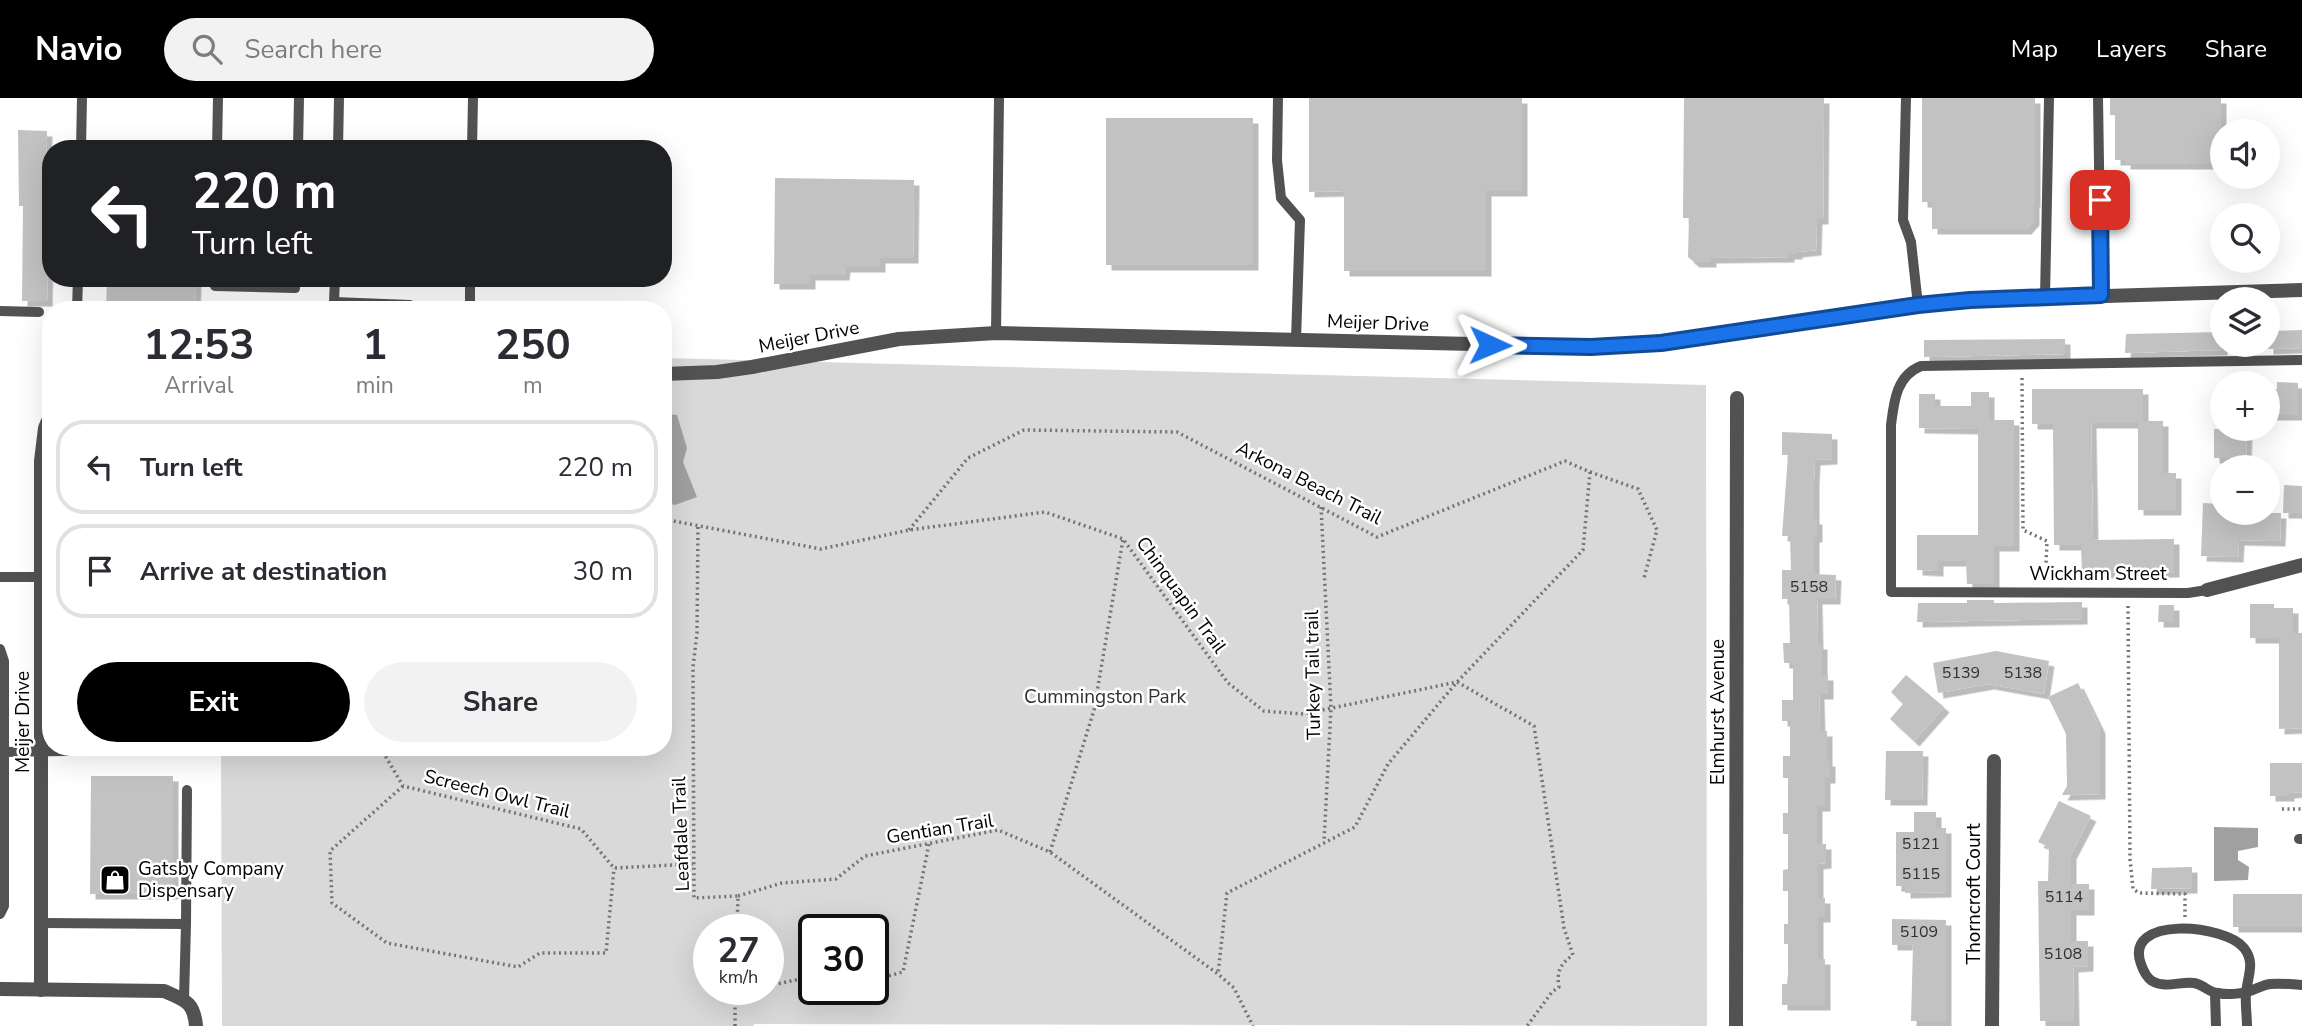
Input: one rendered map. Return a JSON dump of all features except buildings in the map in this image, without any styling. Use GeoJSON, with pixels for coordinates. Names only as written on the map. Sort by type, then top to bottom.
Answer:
{"type":"FeatureCollection","features":[{"type":"Feature","properties":{"kind":"street","name":"Meijer Drive"},"geometry":{"type":"LineString","coordinates":[[672,374],[752,367],[899,339],[996,333],[1607,347],[1661,343],[1918,305],[1970,300],[2302,290]]}},
{"type":"Feature","properties":{"kind":"street","name":"Elmhurst Avenue"},"geometry":{"type":"LineString","coordinates":[[1736,1026],[1737,398]]}},
{"type":"Feature","properties":{"kind":"street","name":"Meijer Drive"},"geometry":{"type":"LineString","coordinates":[[41,990],[42,554]]}},
{"type":"Feature","properties":{"kind":"street","name":"Wickham Street"},"geometry":{"type":"LineString","coordinates":[[2207,590],[2302,565]]}},
{"type":"Feature","properties":{"kind":"street","name":"Thorncroft Court"},"geometry":{"type":"LineString","coordinates":[[1992,1026],[1994,761]]}},
{"type":"Feature","properties":{"kind":"street"},"geometry":{"type":"LineString","coordinates":[[0,989],[164,992],[184,999],[192,1007],[196,1026]]}},
{"type":"Feature","properties":{"kind":"lane"},"geometry":{"type":"LineString","coordinates":[[81,140],[82,98]]}},
{"type":"Feature","properties":{"kind":"lane"},"geometry":{"type":"LineString","coordinates":[[217,140],[218,98]]}},
{"type":"Feature","properties":{"kind":"lane"},"geometry":{"type":"LineString","coordinates":[[298,140],[299,98]]}},
{"type":"Feature","properties":{"kind":"lane"},"geometry":{"type":"LineString","coordinates":[[338,140],[339,98]]}},
{"type":"Feature","properties":{"kind":"lane"},"geometry":{"type":"LineString","coordinates":[[472,140],[473,98]]}},
{"type":"Feature","properties":{"kind":"lane"},"geometry":{"type":"LineString","coordinates":[[996,333],[999,98]]}},
{"type":"Feature","properties":{"kind":"lane"},"geometry":{"type":"LineString","coordinates":[[1278,98],[1281,198],[1300,220],[1296,340]]}},
{"type":"Feature","properties":{"kind":"lane"},"geometry":{"type":"LineString","coordinates":[[1906,98],[1903,220],[1911,242],[1918,305]]}},
{"type":"Feature","properties":{"kind":"lane"},"geometry":{"type":"LineString","coordinates":[[2045,297],[2049,98]]}},
{"type":"Feature","properties":{"kind":"lane"},"geometry":{"type":"LineString","coordinates":[[2098,98],[2101,295]]}},
{"type":"Feature","properties":{"kind":"lane"},"geometry":{"type":"LineString","coordinates":[[255,287],[295,287]]}},
{"type":"Feature","properties":{"kind":"lane"},"geometry":{"type":"LineString","coordinates":[[0,311],[39,312]]}},
{"type":"Feature","properties":{"kind":"lane","name":"Wickham Street"},"geometry":{"type":"LineString","coordinates":[[2207,590],[2188,593],[1891,592],[1891,425],[1895,396],[1910,371],[1921,366],[2302,360]]}},
{"type":"Feature","properties":{"kind":"lane"},"geometry":{"type":"LineString","coordinates":[[0,577],[41,577]]}},
{"type":"Feature","properties":{"kind":"lane"},"geometry":{"type":"LineString","coordinates":[[0,649],[4,661],[4,906],[0,914]]}},
{"type":"Feature","properties":{"kind":"lane"},"geometry":{"type":"LineString","coordinates":[[3,751],[42,751]]}},
{"type":"Feature","properties":{"kind":"lane"},"geometry":{"type":"LineString","coordinates":[[184,999],[187,790]]}},
{"type":"Feature","properties":{"kind":"lane"},"geometry":{"type":"LineString","coordinates":[[42,923],[186,924]]}},
{"type":"Feature","properties":{"kind":"lane"},"geometry":{"type":"LineString","coordinates":[[2247,1026],[2246,992],[2251,971],[2244,948],[2225,936],[2203,929],[2158,930],[2146,936],[2139,949],[2144,973],[2152,981],[2166,986],[2193,983],[2204,986],[2214,994],[2246,992],[2267,984],[2302,985]]}},
{"type":"Feature","properties":{"kind":"lane"},"geometry":{"type":"LineString","coordinates":[[2214,994],[2216,1026]]}},
{"type":"Feature","properties":{"kind":"path"},"geometry":{"type":"LineString","coordinates":[[2022,378],[2023,530],[2047,541],[2046,564]]}},
{"type":"Feature","properties":{"kind":"path","name":"Arkona Beach Trail"},"geometry":{"type":"LineString","coordinates":[[909,530],[968,458],[1024,430],[1177,432],[1377,537],[1565,461],[1590,472]]}},
{"type":"Feature","properties":{"kind":"path"},"geometry":{"type":"LineString","coordinates":[[1218,974],[1227,893],[1355,827],[1388,764],[1457,682],[1583,550],[1590,472],[1638,489],[1657,530],[1644,578]]}},
{"type":"Feature","properties":{"kind":"path","name":"Turkey Tail trail"},"geometry":{"type":"LineString","coordinates":[[1321,507],[1331,708],[1324,842]]}},
{"type":"Feature","properties":{"kind":"path","name":"Chinquapin Trail"},"geometry":{"type":"LineString","coordinates":[[698,527],[821,549],[909,530],[1045,512],[1123,539],[1228,683],[1264,711],[1303,714],[1457,682]]}},
{"type":"Feature","properties":{"kind":"path"},"geometry":{"type":"LineString","coordinates":[[672,521],[698,527]]}},
{"type":"Feature","properties":{"kind":"path","name":"Leafdale Trail"},"geometry":{"type":"LineString","coordinates":[[698,527],[697,633],[692,667],[694,898],[738,896]]}},
{"type":"Feature","properties":{"kind":"path"},"geometry":{"type":"LineString","coordinates":[[1050,852],[1094,710],[1123,539]]}},
{"type":"Feature","properties":{"kind":"path"},"geometry":{"type":"LineString","coordinates":[[2128,593],[2130,859],[2133,889],[2139,893],[2185,894],[2186,930]]}},
{"type":"Feature","properties":{"kind":"path"},"geometry":{"type":"LineString","coordinates":[[1457,682],[1534,726],[1564,928],[1573,955],[1563,962],[1559,970],[1559,987],[1552,992],[1527,1026]]}},
{"type":"Feature","properties":{"kind":"path","name":"Screech Owl Trail"},"geometry":{"type":"LineString","coordinates":[[385,756],[403,786],[581,829],[614,868]]}},
{"type":"Feature","properties":{"kind":"path"},"geometry":{"type":"LineString","coordinates":[[403,786],[330,851],[332,903],[387,943],[518,968],[540,953],[606,953],[614,868],[694,864]]}},
{"type":"Feature","properties":{"kind":"path"},"geometry":{"type":"LineString","coordinates":[[2282,809],[2302,809]]}},
{"type":"Feature","properties":{"kind":"path","name":"Gentian Trail"},"geometry":{"type":"LineString","coordinates":[[738,896],[782,883],[835,879],[865,856],[998,830],[1050,852],[1218,974],[1234,988],[1252,1026]]}},
{"type":"Feature","properties":{"kind":"path"},"geometry":{"type":"LineString","coordinates":[[889,976],[902,972],[929,844]]}},
{"type":"Feature","properties":{"kind":"path"},"geometry":{"type":"LineString","coordinates":[[737,914],[738,896]]}},
{"type":"Feature","properties":{"kind":"path"},"geometry":{"type":"LineString","coordinates":[[735,1005],[735,1026]]}},
{"type":"Feature","properties":{"kind":"green space","name":"Cummingston Park"},"geometry":{"type":"Polygon","coordinates":[[[672,358],[1706,385],[1707,1026],[222,1026],[221,756],[672,756],[672,358]]]}},
{"type":"Feature","properties":{"kind":"shaded area"},"geometry":{"type":"Polygon","coordinates":[[[672,414],[677,415],[687,448],[683,462],[697,497],[672,504],[672,414]]]}},
{"type":"Feature","properties":{"kind":"shaded area"},"geometry":{"type":"Polygon","coordinates":[[[2214,827],[2258,828],[2258,847],[2238,851],[2238,860],[2249,867],[2248,880],[2214,881],[2214,827]]]}},
{"type":"Feature","properties":{"kind":"place","name":"Gatsby Company Dispensary"},"geometry":{"type":"Point","coordinates":[115,880]}},
{"type":"Feature","properties":{"kind":"route"},"geometry":{"type":"LineString","coordinates":[[1490,345],[1607,347],[1661,343],[1918,305],[1970,300],[2101,295],[2100,200]]}}]}
